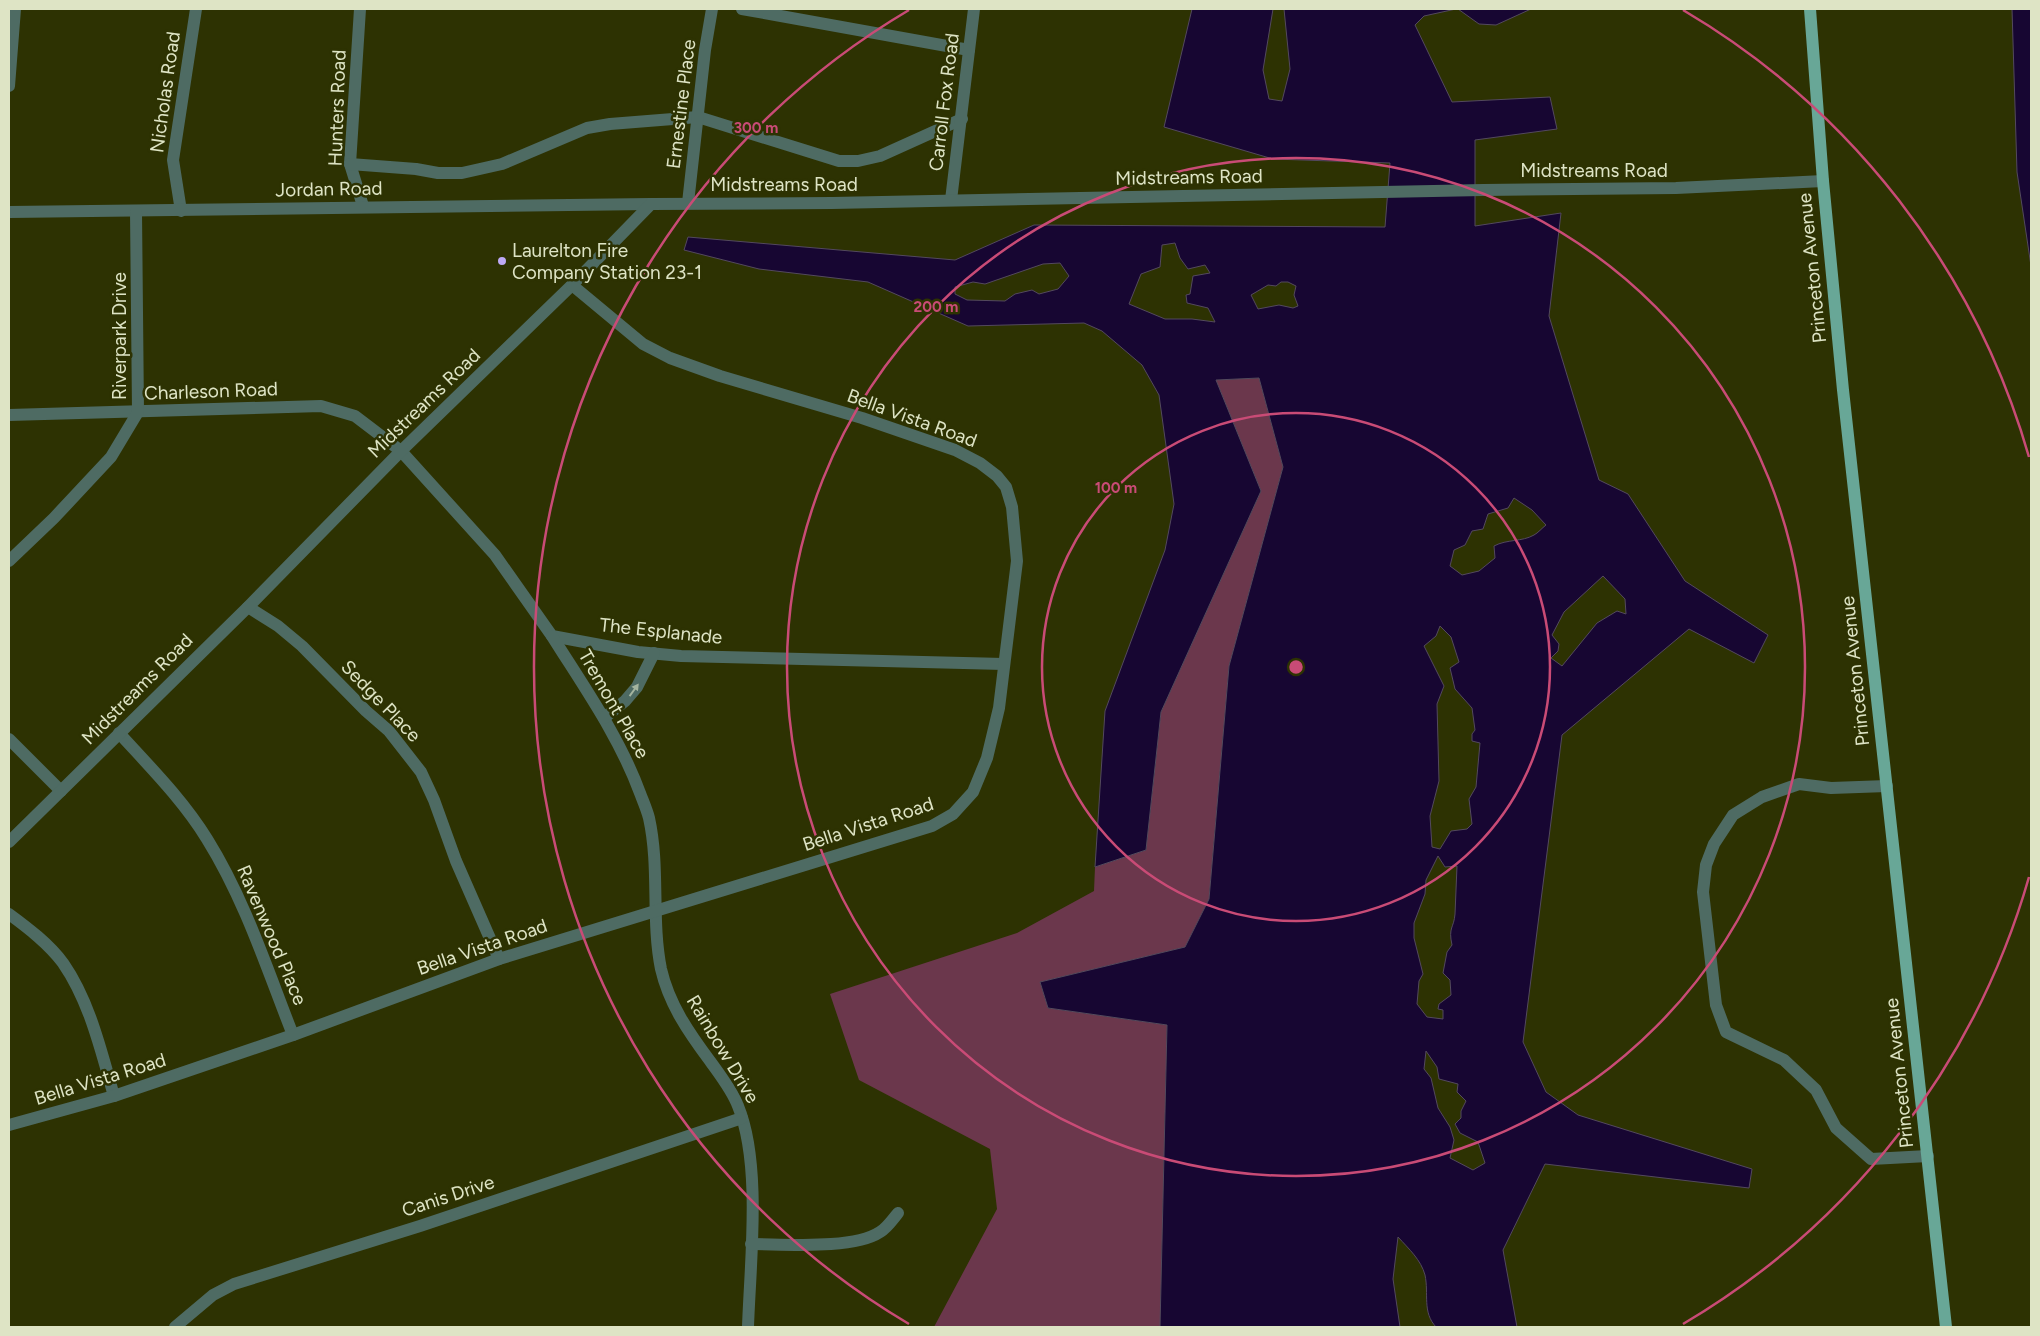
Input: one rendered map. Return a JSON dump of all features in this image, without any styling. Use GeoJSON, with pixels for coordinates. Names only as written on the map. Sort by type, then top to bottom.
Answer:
{"type":"FeatureCollection","features":[{"type":"Feature","properties":{"kind":"main road","name":"Princeton Avenue"},"geometry":{"type":"LineString","coordinates":[[1810,9],[1823,181],[1849,445],[1946,1327]]}},
{"type":"Feature","properties":{"kind":"street","name":"Nicholas Road"},"geometry":{"type":"LineString","coordinates":[[181,211],[173,160],[196,9]]}},
{"type":"Feature","properties":{"kind":"street","name":"Hunters Road"},"geometry":{"type":"LineString","coordinates":[[360,9],[350,164],[363,206]]}},
{"type":"Feature","properties":{"kind":"street","name":"Ernestine Place"},"geometry":{"type":"LineString","coordinates":[[688,203],[705,50],[712,9]]}},
{"type":"Feature","properties":{"kind":"street"},"geometry":{"type":"LineString","coordinates":[[742,9],[969,50]]}},
{"type":"Feature","properties":{"kind":"street","name":"Carroll Fox Road"},"geometry":{"type":"LineString","coordinates":[[951,200],[974,9]]}},
{"type":"Feature","properties":{"kind":"street"},"geometry":{"type":"LineString","coordinates":[[9,86],[12,14]]}},
{"type":"Feature","properties":{"kind":"street"},"geometry":{"type":"LineString","coordinates":[[350,164],[416,169],[438,173],[462,173],[502,164],[586,128],[610,124],[698,117],[839,161],[858,161],[880,156],[962,119]]}},
{"type":"Feature","properties":{"kind":"street","name":"Midstreams Road"},"geometry":{"type":"LineString","coordinates":[[9,842],[248,607],[651,204],[832,203],[1676,188],[1823,181]]}},
{"type":"Feature","properties":{"kind":"street","name":"Jordan Road"},"geometry":{"type":"LineString","coordinates":[[9,212],[136,212],[363,206],[651,204]]}},
{"type":"Feature","properties":{"kind":"street","name":"Riverpark Drive"},"geometry":{"type":"LineString","coordinates":[[9,561],[54,518],[111,457],[138,412],[136,212]]}},
{"type":"Feature","properties":{"kind":"street","name":"Bella Vista Road"},"geometry":{"type":"LineString","coordinates":[[9,1125],[114,1096],[293,1035],[499,959],[932,826],[953,814],[973,792],[987,758],[999,708],[1017,561],[1012,507],[1006,487],[980,463],[956,450],[862,418],[720,376],[670,358],[643,344],[572,285]]}},
{"type":"Feature","properties":{"kind":"street","name":"Charleson Road"},"geometry":{"type":"LineString","coordinates":[[9,414],[321,406],[355,416],[401,452]]}},
{"type":"Feature","properties":{"kind":"street"},"geometry":{"type":"LineString","coordinates":[[401,452],[495,555],[552,636]]}},
{"type":"Feature","properties":{"kind":"street","name":"Sedge Place"},"geometry":{"type":"LineString","coordinates":[[248,607],[278,626],[302,646],[366,711],[389,731],[421,772],[434,800],[456,860],[499,959]]}},
{"type":"Feature","properties":{"kind":"street","name":"The Esplanade"},"geometry":{"type":"LineString","coordinates":[[552,636],[681,656],[1004,664]]}},
{"type":"Feature","properties":{"kind":"street","name":"Tremont Place"},"geometry":{"type":"LineString","coordinates":[[552,636],[604,718],[635,778],[649,817],[654,856],[654,911]]}},
{"type":"Feature","properties":{"kind":"street"},"geometry":{"type":"LineString","coordinates":[[604,718],[625,701],[637,687],[654,653]]}},
{"type":"Feature","properties":{"kind":"street","name":"Ravenwood Place"},"geometry":{"type":"LineString","coordinates":[[120,733],[175,794],[212,846],[239,895],[293,1035]]}},
{"type":"Feature","properties":{"kind":"street"},"geometry":{"type":"LineString","coordinates":[[9,738],[60,791]]}},
{"type":"Feature","properties":{"kind":"street"},"geometry":{"type":"LineString","coordinates":[[1887,786],[1831,788],[1799,784],[1762,797],[1733,815],[1714,844],[1706,865],[1703,892],[1716,1005],[1726,1032],[1784,1060],[1816,1090],[1836,1128],[1872,1160],[1928,1156]]}},
{"type":"Feature","properties":{"kind":"street","name":"Rainbow Drive"},"geometry":{"type":"LineString","coordinates":[[654,911],[661,969],[673,1006],[738,1105],[750,1152],[752,1195],[748,1327]]}},
{"type":"Feature","properties":{"kind":"street"},"geometry":{"type":"LineString","coordinates":[[9,914],[31,930],[62,962],[78,988],[96,1035],[114,1096]]}},
{"type":"Feature","properties":{"kind":"street","name":"Canis Drive"},"geometry":{"type":"LineString","coordinates":[[175,1327],[213,1295],[234,1284],[420,1226],[742,1118]]}},
{"type":"Feature","properties":{"kind":"street"},"geometry":{"type":"LineString","coordinates":[[751,1244],[836,1244],[859,1240],[880,1232],[898,1213]]}},
{"type":"Feature","properties":{"kind":"shaded area"},"geometry":{"type":"Polygon","coordinates":[[[1192,9],[1273,9],[1263,70],[1269,99],[1282,101],[1290,69],[1284,9],[1456,9],[1424,16],[1415,25],[1452,102],[1550,97],[1557,129],[1475,140],[1475,226],[1561,213],[1549,316],[1599,480],[1628,494],[1685,581],[1768,635],[1754,663],[1689,629],[1562,735],[1523,1042],[1546,1092],[1578,1115],[1752,1169],[1749,1188],[1545,1164],[1503,1250],[1517,1327],[1436,1327],[1427,1309],[1426,1282],[1421,1264],[1398,1237],[1393,1279],[1400,1327],[1160,1327],[1167,1025],[1048,1008],[1040,982],[1185,947],[1209,899],[1229,666],[1283,467],[1259,378],[1216,380],[1261,491],[1161,712],[1146,850],[1095,867],[1105,711],[1165,550],[1174,504],[1159,395],[1142,365],[1102,331],[1084,323],[968,326],[868,282],[759,269],[684,250],[688,237],[955,260],[1034,225],[1385,227],[1390,163],[1273,159],[1164,127],[1192,9]],[[1175,243],[1162,245],[1160,267],[1141,274],[1129,304],[1165,319],[1192,319],[1215,322],[1208,308],[1187,303],[1186,295],[1190,294],[1193,276],[1210,273],[1205,265],[1188,269],[1180,258],[1175,243]],[[1060,263],[1043,264],[985,284],[973,282],[955,287],[955,294],[967,300],[1005,301],[1015,294],[1032,290],[1039,294],[1058,289],[1069,276],[1060,263]],[[1281,282],[1276,286],[1268,285],[1251,295],[1258,309],[1279,305],[1293,308],[1298,306],[1294,295],[1296,286],[1288,282],[1281,282]],[[1514,498],[1508,508],[1488,514],[1483,529],[1472,531],[1465,545],[1454,550],[1450,566],[1462,575],[1479,571],[1495,558],[1494,546],[1529,537],[1536,534],[1546,525],[1532,510],[1514,498]],[[1603,576],[1564,612],[1552,635],[1559,644],[1558,651],[1551,658],[1562,666],[1597,623],[1617,611],[1626,614],[1625,599],[1603,576]],[[1440,626],[1436,636],[1424,646],[1444,686],[1437,704],[1439,781],[1430,816],[1432,847],[1440,849],[1451,831],[1467,829],[1472,824],[1469,799],[1476,787],[1480,743],[1472,741],[1472,734],[1475,730],[1472,708],[1455,689],[1450,668],[1459,662],[1451,637],[1440,626]],[[1438,856],[1426,880],[1425,894],[1414,923],[1414,938],[1423,974],[1419,981],[1417,1004],[1427,1017],[1443,1019],[1443,1010],[1438,1009],[1439,1004],[1451,995],[1450,980],[1443,973],[1447,952],[1452,945],[1451,931],[1455,914],[1457,866],[1445,867],[1438,856]],[[1426,1051],[1424,1069],[1431,1078],[1438,1108],[1450,1127],[1454,1140],[1450,1158],[1473,1170],[1485,1163],[1478,1142],[1460,1133],[1455,1124],[1461,1118],[1461,1111],[1466,1101],[1457,1092],[1458,1084],[1439,1079],[1437,1067],[1426,1051]]]}},
{"type":"Feature","properties":{"kind":"shaded area"},"geometry":{"type":"Polygon","coordinates":[[[1458,9],[1531,9],[1496,25],[1479,24],[1458,9]]]}},
{"type":"Feature","properties":{"kind":"shaded area"},"geometry":{"type":"Polygon","coordinates":[[[2012,9],[2031,9],[2031,266],[2017,172],[2012,9]]]}},
{"type":"Feature","properties":{"kind":"shaded area"},"geometry":{"type":"Polygon","coordinates":[[[1259,378],[1283,467],[1229,666],[1209,899],[1185,947],[1040,982],[1048,1008],[1167,1025],[1160,1327],[934,1327],[997,1209],[990,1149],[859,1080],[830,994],[1017,933],[1094,891],[1095,867],[1146,850],[1161,712],[1261,491],[1216,380],[1259,378]]]}},
{"type":"Feature","properties":{"kind":"place","name":"Laurelton Fire Company Station 23-1"},"geometry":{"type":"Point","coordinates":[502,261]}}]}
